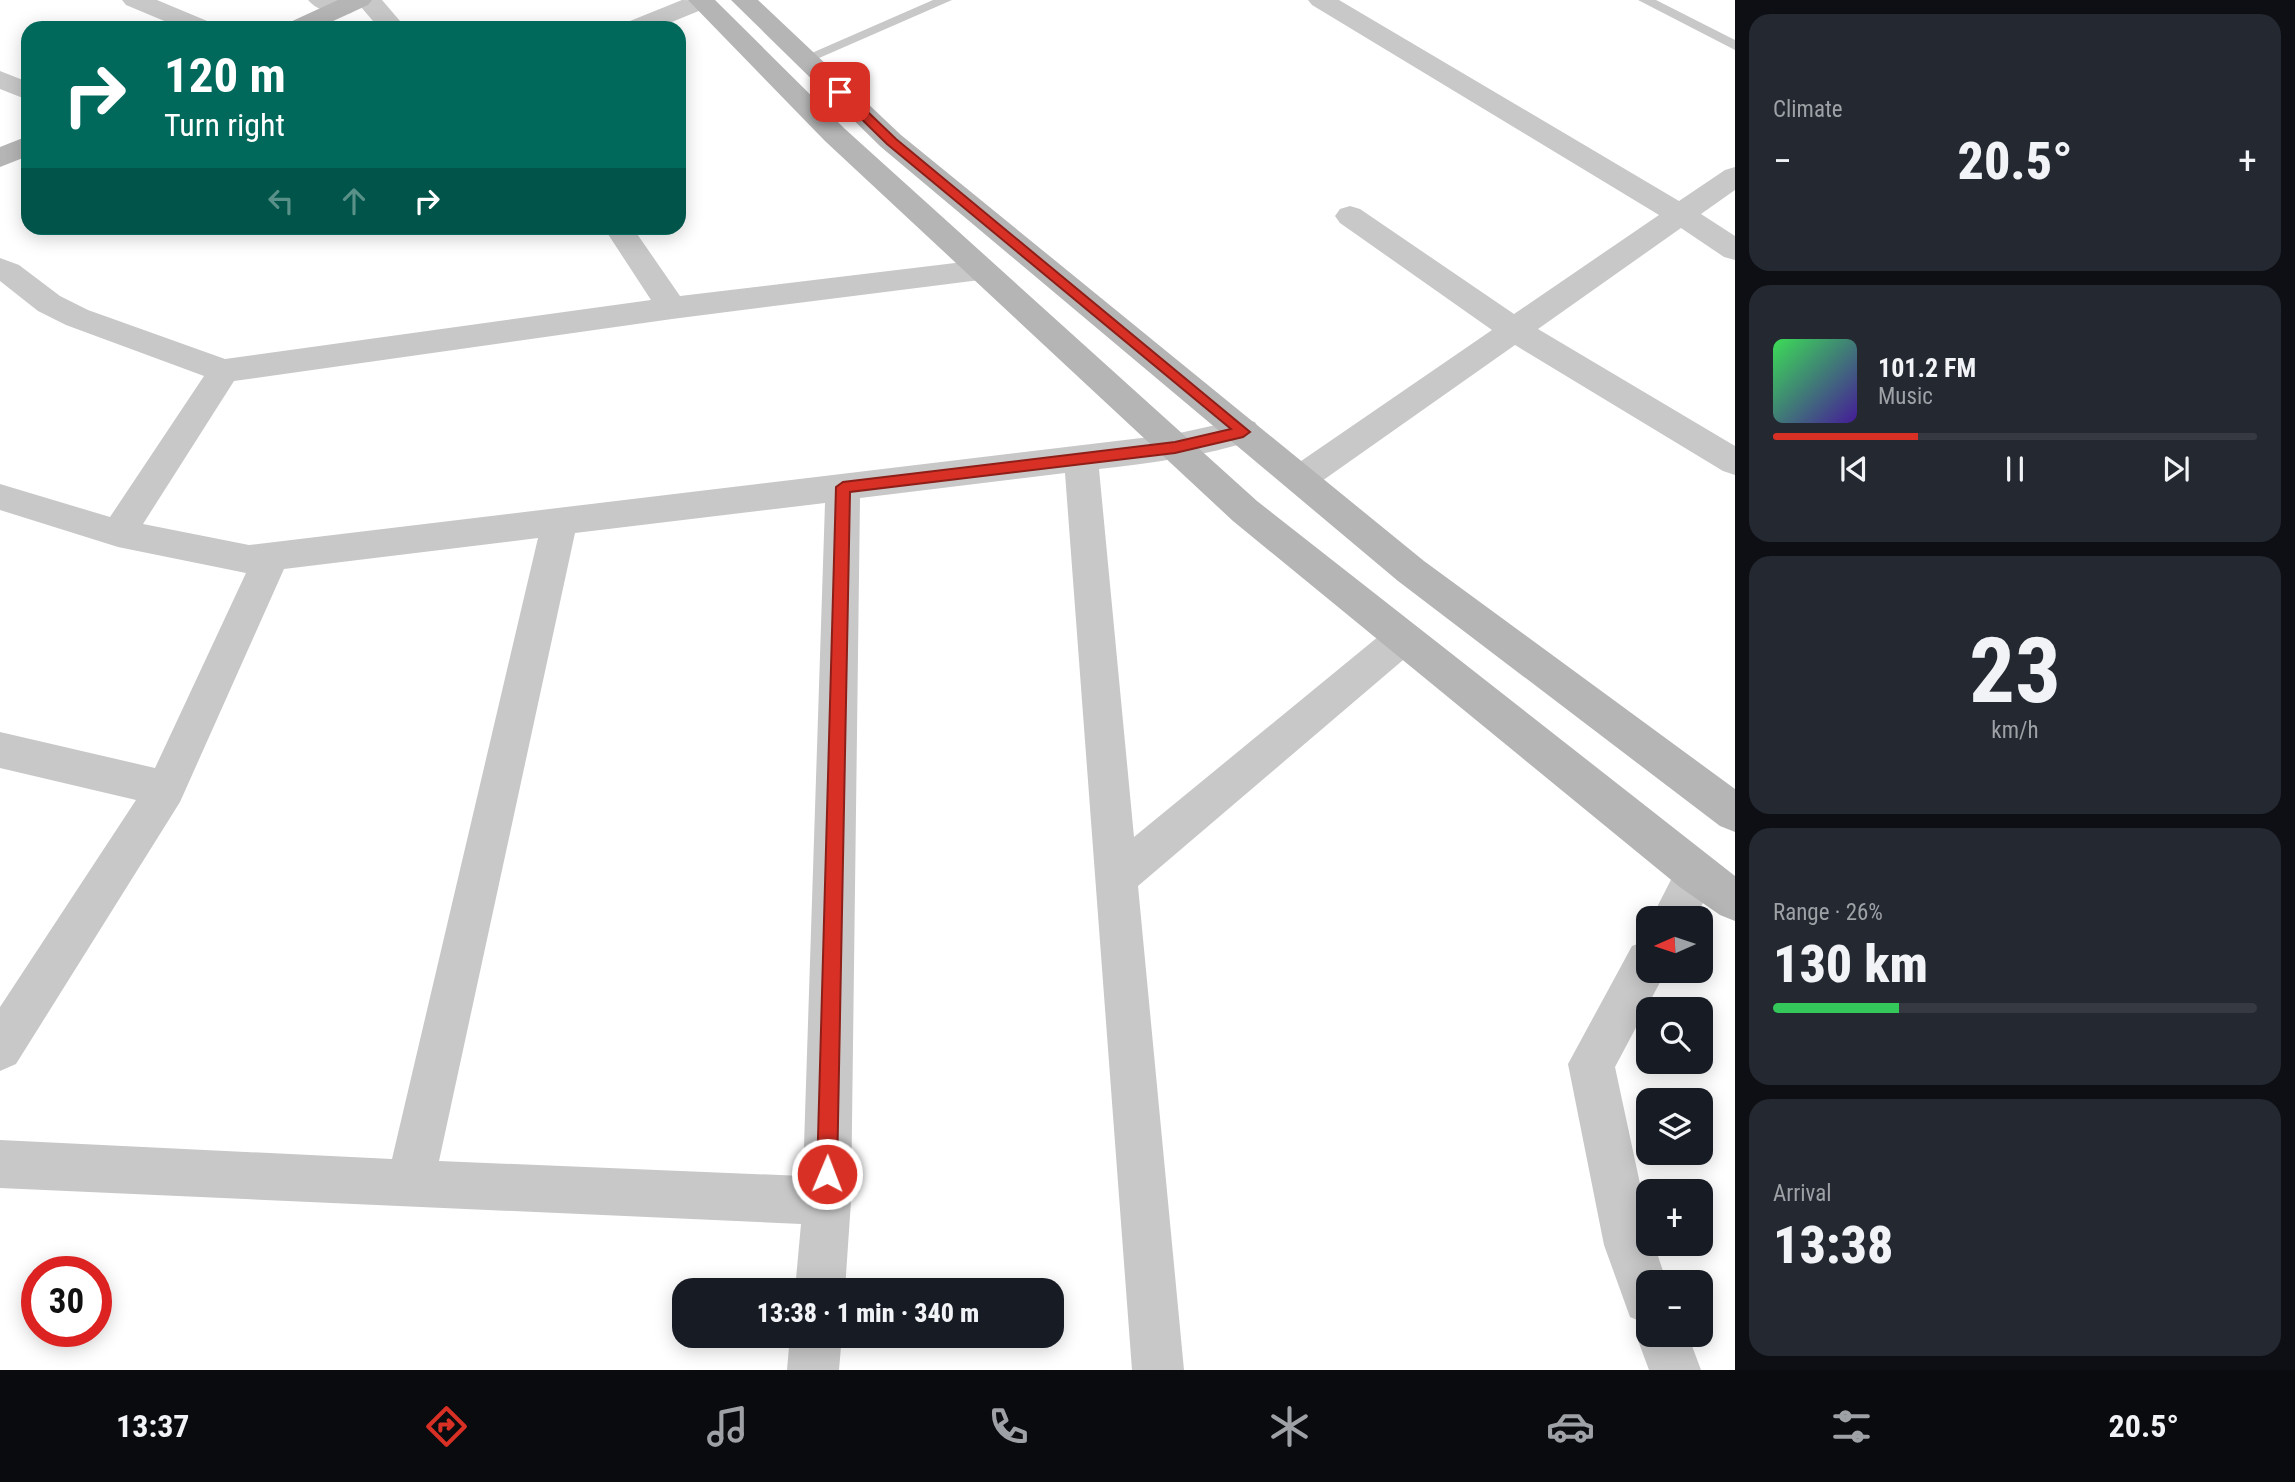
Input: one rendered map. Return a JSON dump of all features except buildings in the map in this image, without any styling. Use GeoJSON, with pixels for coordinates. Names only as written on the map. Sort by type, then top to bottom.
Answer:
{"type":"FeatureCollection","features":[{"type":"Feature","properties":{"kind":"main road"},"geometry":{"type":"LineString","coordinates":[[701,0],[835,135],[1245,511],[1696,874],[1735,901]]}},
{"type":"Feature","properties":{"kind":"main road"},"geometry":{"type":"LineString","coordinates":[[744,0],[891,141],[1411,571],[1735,813]]}},
{"type":"Feature","properties":{"kind":"main road"},"geometry":{"type":"LineString","coordinates":[[309,21],[341,3]]}},
{"type":"Feature","properties":{"kind":"main road"},"geometry":{"type":"LineString","coordinates":[[0,158],[21,148]]}},
{"type":"Feature","properties":{"kind":"street"},"geometry":{"type":"LineString","coordinates":[[135,0],[186,21]]}},
{"type":"Feature","properties":{"kind":"street"},"geometry":{"type":"LineString","coordinates":[[368,0],[387,21]]}},
{"type":"Feature","properties":{"kind":"street"},"geometry":{"type":"LineString","coordinates":[[651,21],[701,0]]}},
{"type":"Feature","properties":{"kind":"street"},"geometry":{"type":"LineString","coordinates":[[1321,0],[1681,214],[1735,250]]}},
{"type":"Feature","properties":{"kind":"street"},"geometry":{"type":"LineString","coordinates":[[0,79],[21,89]]}},
{"type":"Feature","properties":{"kind":"street"},"geometry":{"type":"LineString","coordinates":[[1300,479],[1735,176]]}},
{"type":"Feature","properties":{"kind":"street"},"geometry":{"type":"LineString","coordinates":[[1350,216],[1515,330],[1735,461]]}},
{"type":"Feature","properties":{"kind":"street"},"geometry":{"type":"LineString","coordinates":[[623,235],[672,308]]}},
{"type":"Feature","properties":{"kind":"street"},"geometry":{"type":"LineString","coordinates":[[0,268],[10,272],[54,307],[102,328],[224,371],[672,308],[980,270]]}},
{"type":"Feature","properties":{"kind":"street"},"geometry":{"type":"LineString","coordinates":[[118,533],[224,371]]}},
{"type":"Feature","properties":{"kind":"street"},"geometry":{"type":"LineString","coordinates":[[0,497],[118,533],[249,559],[1175,447],[1243,432]]}},
{"type":"Feature","properties":{"kind":"street"},"geometry":{"type":"LineString","coordinates":[[1081,459],[1158,1370]]}},
{"type":"Feature","properties":{"kind":"street"},"geometry":{"type":"LineString","coordinates":[[821,1278],[827,1201],[843,487]]}},
{"type":"Feature","properties":{"kind":"street"},"geometry":{"type":"LineString","coordinates":[[410,1184],[560,521]]}},
{"type":"Feature","properties":{"kind":"street"},"geometry":{"type":"LineString","coordinates":[[0,1048],[166,789],[272,556]]}},
{"type":"Feature","properties":{"kind":"street"},"geometry":{"type":"LineString","coordinates":[[1116,878],[1403,638]]}},
{"type":"Feature","properties":{"kind":"street"},"geometry":{"type":"LineString","coordinates":[[0,750],[166,789]]}},
{"type":"Feature","properties":{"kind":"street"},"geometry":{"type":"LineString","coordinates":[[1679,906],[1696,874]]}},
{"type":"Feature","properties":{"kind":"street"},"geometry":{"type":"LineString","coordinates":[[1636,983],[1591,1065],[1629,1245],[1638,1270]]}},
{"type":"Feature","properties":{"kind":"street"},"geometry":{"type":"LineString","coordinates":[[0,1164],[827,1201]]}},
{"type":"Feature","properties":{"kind":"street"},"geometry":{"type":"LineString","coordinates":[[1666,1347],[1675,1370]]}},
{"type":"Feature","properties":{"kind":"street"},"geometry":{"type":"LineString","coordinates":[[813,1370],[815,1348]]}},
{"type":"Feature","properties":{"kind":"lane"},"geometry":{"type":"LineString","coordinates":[[806,59],[945,0]]}},
{"type":"Feature","properties":{"kind":"lane"},"geometry":{"type":"LineString","coordinates":[[1645,0],[1735,46]]}},
{"type":"Feature","properties":{"kind":"route"},"geometry":{"type":"LineString","coordinates":[[827,1174],[843,487],[1175,447],[1243,432],[891,141],[840,92]]}}]}
